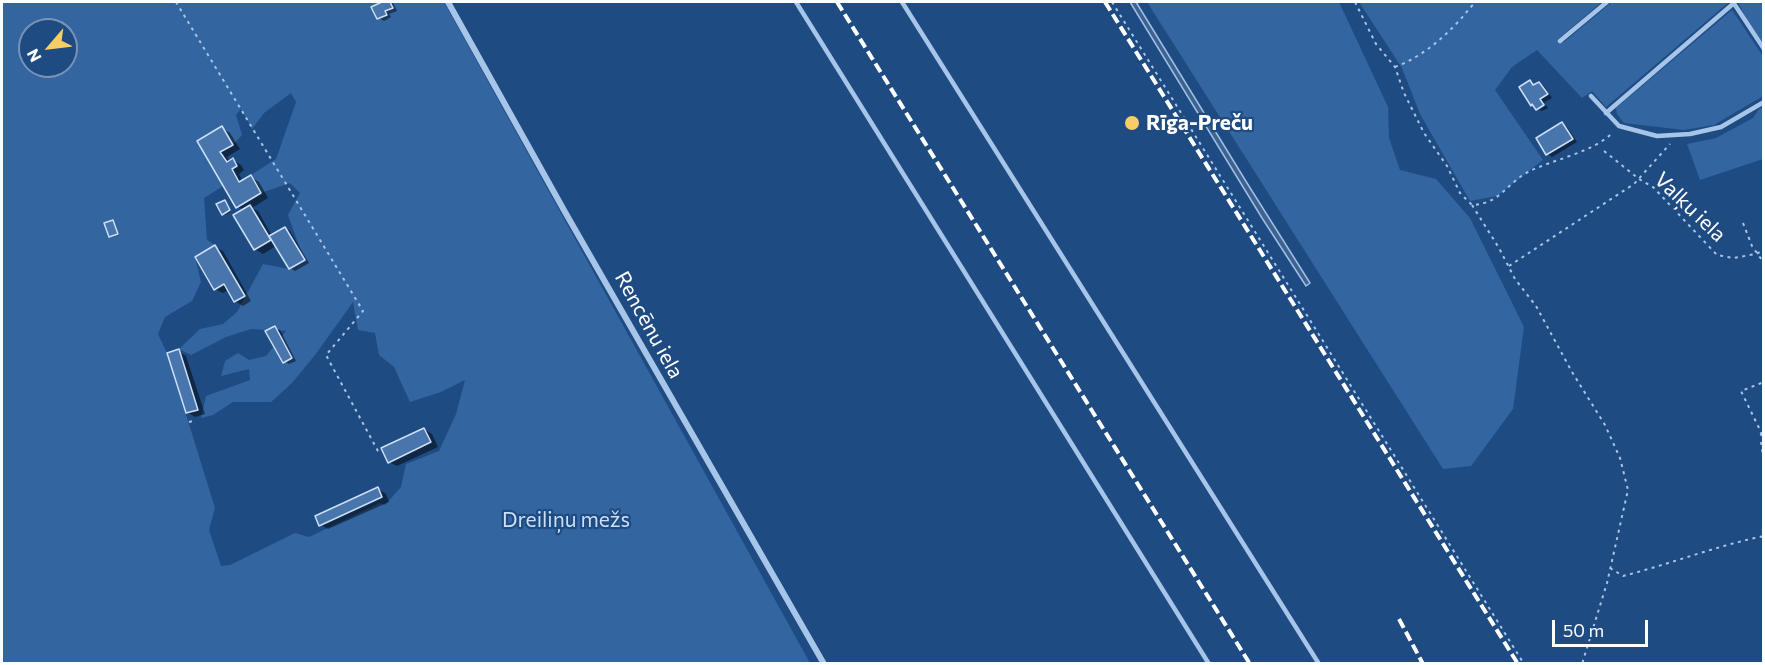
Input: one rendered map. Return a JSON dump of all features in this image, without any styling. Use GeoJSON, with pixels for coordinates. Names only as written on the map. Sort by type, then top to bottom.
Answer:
{"type":"FeatureCollection","features":[{"type":"Feature","properties":{"kind":"street","name":"Rencēnu iela"},"geometry":{"type":"LineString","coordinates":[[448,2],[565,212],[824,663]]}},
{"type":"Feature","properties":{"kind":"lane"},"geometry":{"type":"LineString","coordinates":[[796,2],[1209,663]]}},
{"type":"Feature","properties":{"kind":"lane"},"geometry":{"type":"LineString","coordinates":[[902,2],[1319,663]]}},
{"type":"Feature","properties":{"kind":"lane"},"geometry":{"type":"LineString","coordinates":[[1560,41],[1606,2]]}},
{"type":"Feature","properties":{"kind":"lane"},"geometry":{"type":"LineString","coordinates":[[1606,113],[1733,2],[1764,49]]}},
{"type":"Feature","properties":{"kind":"lane"},"geometry":{"type":"LineString","coordinates":[[1591,96],[1619,126],[1657,136],[1678,135],[1721,127],[1764,102]]}},
{"type":"Feature","properties":{"kind":"path"},"geometry":{"type":"LineString","coordinates":[[176,2],[363,311],[326,355],[379,453]]}},
{"type":"Feature","properties":{"kind":"path"},"geometry":{"type":"LineString","coordinates":[[1113,2],[1524,663]]}},
{"type":"Feature","properties":{"kind":"path"},"geometry":{"type":"LineString","coordinates":[[1355,2],[1376,44],[1395,67],[1404,93],[1424,133],[1447,166],[1460,193],[1480,216],[1515,279],[1536,306],[1572,372],[1605,425],[1620,458],[1628,490],[1610,568],[1582,663]]}},
{"type":"Feature","properties":{"kind":"path"},"geometry":{"type":"LineString","coordinates":[[1395,67],[1411,61],[1438,41],[1476,2]]}},
{"type":"Feature","properties":{"kind":"path"},"geometry":{"type":"LineString","coordinates":[[1472,205],[1489,201],[1526,173],[1609,137],[1619,126]]}},
{"type":"Feature","properties":{"kind":"path"},"geometry":{"type":"LineString","coordinates":[[1508,266],[1639,179],[1678,135]]}},
{"type":"Feature","properties":{"kind":"path","name":"Valķu iela"},"geometry":{"type":"LineString","coordinates":[[1604,151],[1639,179],[1653,187],[1717,255],[1733,258],[1756,254],[1764,250]]}},
{"type":"Feature","properties":{"kind":"path"},"geometry":{"type":"LineString","coordinates":[[1743,223],[1756,254],[1764,263]]}},
{"type":"Feature","properties":{"kind":"path"},"geometry":{"type":"LineString","coordinates":[[1764,382],[1742,392],[1763,434],[1761,447],[1764,463]]}},
{"type":"Feature","properties":{"kind":"path"},"geometry":{"type":"LineString","coordinates":[[189,422],[196,420]]}},
{"type":"Feature","properties":{"kind":"path"},"geometry":{"type":"LineString","coordinates":[[1610,568],[1623,576],[1734,542],[1764,536]]}},
{"type":"Feature","properties":{"kind":"green space","name":"Dreiliņu mežs"},"geometry":{"type":"Polygon","coordinates":[[[2,2],[444,2],[810,663],[2,663],[2,2]],[[291,93],[264,113],[252,129],[241,109],[236,115],[242,135],[233,145],[222,127],[197,141],[223,186],[204,198],[207,240],[215,245],[195,257],[201,282],[192,301],[165,317],[158,334],[167,353],[215,508],[209,530],[221,566],[230,565],[295,533],[309,537],[380,503],[385,505],[401,487],[406,464],[439,451],[456,414],[465,380],[441,392],[410,402],[394,367],[379,355],[375,333],[358,330],[353,302],[315,355],[292,383],[271,402],[233,402],[213,415],[201,418],[206,396],[250,380],[249,369],[221,376],[225,361],[238,353],[249,360],[266,356],[286,331],[251,329],[226,337],[191,355],[179,349],[200,329],[223,324],[237,312],[263,264],[289,269],[304,260],[288,215],[300,193],[290,183],[261,193],[251,175],[276,159],[296,102],[291,93]]]}},
{"type":"Feature","properties":{"kind":"green space"},"geometry":{"type":"Polygon","coordinates":[[[1147,2],[1339,2],[1388,107],[1389,138],[1400,170],[1436,179],[1470,218],[1524,327],[1513,409],[1471,466],[1443,469],[1147,2]]]}},
{"type":"Feature","properties":{"kind":"green space"},"geometry":{"type":"Polygon","coordinates":[[[1359,2],[1602,2],[1557,40],[1564,42],[1612,2],[1729,2],[1606,107],[1592,91],[1582,98],[1537,50],[1512,67],[1495,90],[1543,160],[1497,196],[1470,201],[1420,114],[1402,68],[1359,2]]]}},
{"type":"Feature","properties":{"kind":"green space"},"geometry":{"type":"Polygon","coordinates":[[[1738,2],[1763,2],[1763,43],[1748,22],[1738,2]]]}},
{"type":"Feature","properties":{"kind":"green space"},"geometry":{"type":"Polygon","coordinates":[[[1732,10],[1763,56],[1763,96],[1714,125],[1684,130],[1624,123],[1617,114],[1616,108],[1732,10]]]}},
{"type":"Feature","properties":{"kind":"green space"},"geometry":{"type":"Polygon","coordinates":[[[1763,107],[1763,159],[1700,180],[1687,144],[1716,138],[1753,118],[1763,107]]]}},
{"type":"Feature","properties":{"kind":"shaded area"},"geometry":{"type":"Polygon","coordinates":[[[1130,2],[1136,2],[1310,283],[1306,286],[1262,218],[1130,2]]]}},
{"type":"Feature","properties":{"kind":"building"},"geometry":{"type":"Polygon","coordinates":[[[382,2],[390,2],[393,8],[385,11],[387,15],[377,19],[371,7],[382,2]]]}},
{"type":"Feature","properties":{"kind":"building"},"geometry":{"type":"Polygon","coordinates":[[[1530,80],[1533,85],[1539,82],[1548,94],[1540,99],[1544,105],[1536,110],[1519,87],[1530,80]]]}},
{"type":"Feature","properties":{"kind":"building"},"geometry":{"type":"Polygon","coordinates":[[[1562,122],[1573,139],[1546,155],[1536,138],[1562,122]]]}},
{"type":"Feature","properties":{"kind":"building"},"geometry":{"type":"Polygon","coordinates":[[[222,126],[233,145],[220,152],[227,162],[233,158],[237,166],[232,169],[239,182],[251,175],[261,193],[236,208],[197,141],[222,126]]]}},
{"type":"Feature","properties":{"kind":"building"},"geometry":{"type":"Polygon","coordinates":[[[225,200],[230,210],[222,215],[216,204],[225,200]]]}},
{"type":"Feature","properties":{"kind":"building"},"geometry":{"type":"Polygon","coordinates":[[[250,205],[271,240],[254,250],[233,215],[250,205]]]}},
{"type":"Feature","properties":{"kind":"building"},"geometry":{"type":"Polygon","coordinates":[[[113,220],[118,234],[109,237],[104,223],[113,220]]]}},
{"type":"Feature","properties":{"kind":"building"},"geometry":{"type":"Polygon","coordinates":[[[285,227],[305,260],[289,269],[269,236],[285,227]]]}},
{"type":"Feature","properties":{"kind":"building"},"geometry":{"type":"Polygon","coordinates":[[[215,245],[245,296],[234,302],[224,284],[214,290],[195,257],[215,245]]]}},
{"type":"Feature","properties":{"kind":"building"},"geometry":{"type":"Polygon","coordinates":[[[275,326],[292,358],[283,363],[265,331],[275,326]]]}},
{"type":"Feature","properties":{"kind":"building"},"geometry":{"type":"Polygon","coordinates":[[[179,349],[198,410],[186,413],[167,353],[179,349]]]}},
{"type":"Feature","properties":{"kind":"building"},"geometry":{"type":"Polygon","coordinates":[[[424,428],[431,442],[388,463],[381,448],[424,428]]]}},
{"type":"Feature","properties":{"kind":"building"},"geometry":{"type":"Polygon","coordinates":[[[378,487],[382,497],[319,526],[315,516],[378,487]]]}},
{"type":"Feature","properties":{"kind":"railway"},"geometry":{"type":"LineString","coordinates":[[837,2],[1250,664]]}},
{"type":"Feature","properties":{"kind":"railway"},"geometry":{"type":"LineString","coordinates":[[1105,2],[1518,664]]}},
{"type":"Feature","properties":{"kind":"railway"},"geometry":{"type":"LineString","coordinates":[[1399,619],[1423,664]]}},
{"type":"Feature","properties":{"kind":"place","name":"Rīga-Preču"},"geometry":{"type":"Point","coordinates":[1132,123]}}]}
